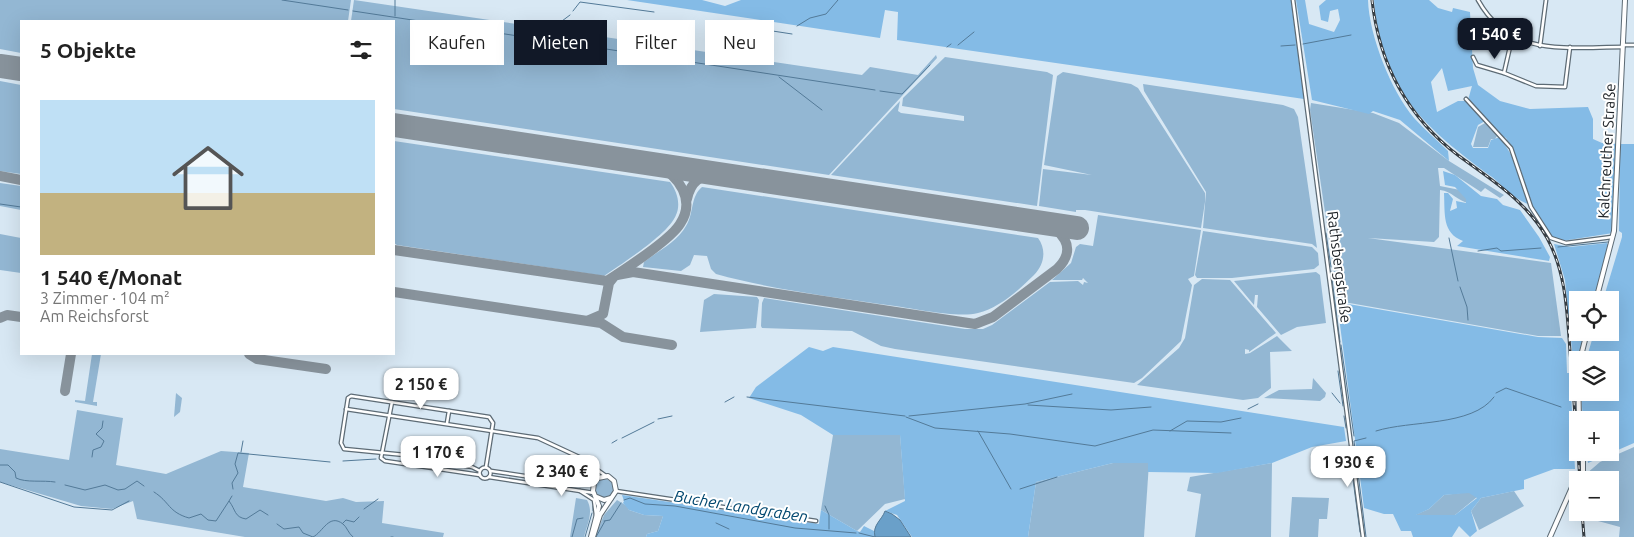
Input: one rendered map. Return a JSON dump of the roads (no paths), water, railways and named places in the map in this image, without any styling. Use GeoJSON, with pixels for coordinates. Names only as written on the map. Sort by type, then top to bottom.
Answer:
{"type":"FeatureCollection","features":[{"type":"Feature","properties":{"kind":"street","name":"Rathsbergstraße"},"geometry":{"type":"LineString","coordinates":[[1293,0],[1363,537]]}},
{"type":"Feature","properties":{"kind":"street"},"geometry":{"type":"LineString","coordinates":[[1478,0],[1495,24],[1512,37],[1540,46],[1623,46],[1634,44]]}},
{"type":"Feature","properties":{"kind":"street"},"geometry":{"type":"LineString","coordinates":[[1540,46],[1546,0]]}},
{"type":"Feature","properties":{"kind":"street","name":"Kalchreuther Straße"},"geometry":{"type":"LineString","coordinates":[[1598,291],[1613,237],[1624,0]]}},
{"type":"Feature","properties":{"kind":"street"},"geometry":{"type":"LineString","coordinates":[[1504,73],[1512,37]]}},
{"type":"Feature","properties":{"kind":"street"},"geometry":{"type":"LineString","coordinates":[[1474,58],[1477,65],[1504,73],[1536,86],[1562,88],[1566,85],[1570,47]]}},
{"type":"Feature","properties":{"kind":"street"},"geometry":{"type":"LineString","coordinates":[[1466,99],[1511,148],[1531,207],[1551,238],[1566,243],[1613,237]]}},
{"type":"Feature","properties":{"kind":"street"},"geometry":{"type":"LineString","coordinates":[[351,396],[488,417],[493,422],[492,430],[486,467],[480,471],[472,467],[405,455],[348,450],[342,446],[348,398],[351,396]]}},
{"type":"Feature","properties":{"kind":"street"},"geometry":{"type":"LineString","coordinates":[[392,402],[381,458],[384,461],[484,478],[489,477],[578,490],[606,500],[613,497]]}},
{"type":"Feature","properties":{"kind":"street"},"geometry":{"type":"LineString","coordinates":[[346,409],[538,438],[579,457],[614,481],[616,491],[600,515],[592,537]]}},
{"type":"Feature","properties":{"kind":"street"},"geometry":{"type":"LineString","coordinates":[[447,423],[449,411]]}},
{"type":"Feature","properties":{"kind":"street"},"geometry":{"type":"LineString","coordinates":[[1550,537],[1573,485],[1584,467],[1584,461]]}},
{"type":"Feature","properties":{"kind":"street"},"geometry":{"type":"LineString","coordinates":[[486,467],[490,471],[578,484],[594,483],[606,476]]}},
{"type":"Feature","properties":{"kind":"street"},"geometry":{"type":"LineString","coordinates":[[480,471],[480,476]]}},
{"type":"Feature","properties":{"kind":"street"},"geometry":{"type":"LineString","coordinates":[[489,477],[490,471]]}},
{"type":"Feature","properties":{"kind":"street"},"geometry":{"type":"LineString","coordinates":[[592,537],[599,506],[595,495],[594,483]]}},
{"type":"Feature","properties":{"kind":"street"},"geometry":{"type":"LineString","coordinates":[[578,490],[594,500],[596,519]]}},
{"type":"Feature","properties":{"kind":"street"},"geometry":{"type":"LineString","coordinates":[[616,491],[816,521]]}},
{"type":"Feature","properties":{"kind":"waterway"},"geometry":{"type":"LineString","coordinates":[[282,0],[348,10]]}},
{"type":"Feature","properties":{"kind":"waterway"},"geometry":{"type":"LineString","coordinates":[[395,0],[395,16]]}},
{"type":"Feature","properties":{"kind":"waterway"},"geometry":{"type":"LineString","coordinates":[[797,26],[810,18],[826,14],[838,0]]}},
{"type":"Feature","properties":{"kind":"waterway"},"geometry":{"type":"LineString","coordinates":[[573,11],[580,2],[654,12]]}},
{"type":"Feature","properties":{"kind":"waterway"},"geometry":{"type":"LineString","coordinates":[[353,11],[538,39],[570,15]]}},
{"type":"Feature","properties":{"kind":"waterway"},"geometry":{"type":"LineString","coordinates":[[774,31],[792,34]]}},
{"type":"Feature","properties":{"kind":"waterway"},"geometry":{"type":"LineString","coordinates":[[958,45],[974,32]]}},
{"type":"Feature","properties":{"kind":"waterway"},"geometry":{"type":"LineString","coordinates":[[1303,44],[1351,35]]}},
{"type":"Feature","properties":{"kind":"waterway"},"geometry":{"type":"LineString","coordinates":[[947,47],[951,44]]}},
{"type":"Feature","properties":{"kind":"waterway"},"geometry":{"type":"LineString","coordinates":[[1281,46],[1295,45]]}},
{"type":"Feature","properties":{"kind":"waterway"},"geometry":{"type":"LineString","coordinates":[[607,49],[875,90]]}},
{"type":"Feature","properties":{"kind":"waterway"},"geometry":{"type":"LineString","coordinates":[[880,91],[902,94],[930,65]]}},
{"type":"Feature","properties":{"kind":"waterway"},"geometry":{"type":"LineString","coordinates":[[779,77],[822,110]]}},
{"type":"Feature","properties":{"kind":"waterway"},"geometry":{"type":"LineString","coordinates":[[0,204],[20,207]]}},
{"type":"Feature","properties":{"kind":"waterway"},"geometry":{"type":"LineString","coordinates":[[1326,233],[1331,267]]}},
{"type":"Feature","properties":{"kind":"waterway"},"geometry":{"type":"LineString","coordinates":[[1449,238],[1458,281]]}},
{"type":"Feature","properties":{"kind":"waterway"},"geometry":{"type":"LineString","coordinates":[[1558,247],[1608,242]]}},
{"type":"Feature","properties":{"kind":"waterway"},"geometry":{"type":"LineString","coordinates":[[1478,251],[1497,248],[1501,251],[1541,248]]}},
{"type":"Feature","properties":{"kind":"waterway"},"geometry":{"type":"LineString","coordinates":[[1331,271],[1340,342]]}},
{"type":"Feature","properties":{"kind":"waterway"},"geometry":{"type":"LineString","coordinates":[[1460,287],[1467,307],[1468,320]]}},
{"type":"Feature","properties":{"kind":"waterway"},"geometry":{"type":"LineString","coordinates":[[1341,345],[1354,436]]}},
{"type":"Feature","properties":{"kind":"waterway"},"geometry":{"type":"LineString","coordinates":[[1338,371],[1343,406]]}},
{"type":"Feature","properties":{"kind":"waterway"},"geometry":{"type":"LineString","coordinates":[[1496,393],[1506,388],[1561,407]]}},
{"type":"Feature","properties":{"kind":"waterway"},"geometry":{"type":"LineString","coordinates":[[1332,393],[1340,403]]}},
{"type":"Feature","properties":{"kind":"waterway"},"geometry":{"type":"LineString","coordinates":[[909,416],[1025,404],[1072,394]]}},
{"type":"Feature","properties":{"kind":"waterway"},"geometry":{"type":"LineString","coordinates":[[725,402],[734,397]]}},
{"type":"Feature","properties":{"kind":"waterway"},"geometry":{"type":"LineString","coordinates":[[747,397],[905,416]]}},
{"type":"Feature","properties":{"kind":"waterway"},"geometry":{"type":"LineString","coordinates":[[1376,431],[1456,418],[1484,407],[1494,397]]}},
{"type":"Feature","properties":{"kind":"waterway"},"geometry":{"type":"LineString","coordinates":[[1248,409],[1258,404]]}},
{"type":"Feature","properties":{"kind":"waterway"},"geometry":{"type":"LineString","coordinates":[[1028,405],[1111,410],[1151,407]]}},
{"type":"Feature","properties":{"kind":"waterway"},"geometry":{"type":"LineString","coordinates":[[658,419],[672,416]]}},
{"type":"Feature","properties":{"kind":"waterway"},"geometry":{"type":"LineString","coordinates":[[1344,416],[1346,428]]}},
{"type":"Feature","properties":{"kind":"waterway"},"geometry":{"type":"LineString","coordinates":[[906,417],[935,428],[1010,434],[1095,446],[1153,430],[1231,433]]}},
{"type":"Feature","properties":{"kind":"waterway"},"geometry":{"type":"LineString","coordinates":[[1170,431],[1187,421],[1221,422],[1241,418]]}},
{"type":"Feature","properties":{"kind":"waterway"},"geometry":{"type":"LineString","coordinates":[[92,457],[93,450],[101,447],[104,441],[96,434],[102,428],[103,421]]}},
{"type":"Feature","properties":{"kind":"waterway"},"geometry":{"type":"LineString","coordinates":[[622,438],[654,422]]}},
{"type":"Feature","properties":{"kind":"waterway"},"geometry":{"type":"LineString","coordinates":[[978,431],[1011,489]]}},
{"type":"Feature","properties":{"kind":"waterway"},"geometry":{"type":"LineString","coordinates":[[1366,438],[1354,441],[1366,537]]}},
{"type":"Feature","properties":{"kind":"waterway"},"geometry":{"type":"LineString","coordinates":[[612,443],[617,440]]}},
{"type":"Feature","properties":{"kind":"waterway"},"geometry":{"type":"LineString","coordinates":[[241,452],[243,441]]}},
{"type":"Feature","properties":{"kind":"waterway","name":"Bucher Landgraben"},"geometry":{"type":"LineString","coordinates":[[233,489],[232,483],[238,473],[235,464],[238,453],[330,462]]}},
{"type":"Feature","properties":{"kind":"waterway","name":"Bucher Landgraben"},"geometry":{"type":"LineString","coordinates":[[343,461],[376,459]]}},
{"type":"Feature","properties":{"kind":"waterway"},"geometry":{"type":"LineString","coordinates":[[0,465],[8,465],[15,472],[16,478],[20,480],[55,482]]}},
{"type":"Feature","properties":{"kind":"waterway"},"geometry":{"type":"LineString","coordinates":[[1352,472],[1360,532]]}},
{"type":"Feature","properties":{"kind":"waterway"},"geometry":{"type":"LineString","coordinates":[[1020,489],[1057,477]]}},
{"type":"Feature","properties":{"kind":"waterway"},"geometry":{"type":"LineString","coordinates":[[65,485],[85,490],[105,485],[118,490],[125,489],[137,481],[144,486]]}},
{"type":"Feature","properties":{"kind":"waterway"},"geometry":{"type":"LineString","coordinates":[[0,482],[74,507],[112,510],[129,501]]}},
{"type":"Feature","properties":{"kind":"waterway"},"geometry":{"type":"LineString","coordinates":[[154,492],[177,513],[189,518],[201,514],[208,520],[216,521],[229,501],[239,517],[246,519],[260,510],[268,515]]}},
{"type":"Feature","properties":{"kind":"waterway","name":"Bucher Landgraben"},"geometry":{"type":"LineString","coordinates":[[229,501],[232,496]]}},
{"type":"Feature","properties":{"kind":"waterway","name":"Bucher Landgraben"},"geometry":{"type":"LineString","coordinates":[[624,500],[630,498],[645,504],[675,506],[795,528],[856,533]]}},
{"type":"Feature","properties":{"kind":"waterway"},"geometry":{"type":"LineString","coordinates":[[364,509],[378,499]]}},
{"type":"Feature","properties":{"kind":"waterway","name":"Bucher Landgraben"},"geometry":{"type":"LineString","coordinates":[[604,521],[610,520],[621,503]]}},
{"type":"Feature","properties":{"kind":"waterway"},"geometry":{"type":"LineString","coordinates":[[593,506],[593,511]]}},
{"type":"Feature","properties":{"kind":"waterway"},"geometry":{"type":"LineString","coordinates":[[825,506],[829,515],[829,529]]}},
{"type":"Feature","properties":{"kind":"waterway"},"geometry":{"type":"LineString","coordinates":[[585,537],[592,513]]}},
{"type":"Feature","properties":{"kind":"waterway"},"geometry":{"type":"LineString","coordinates":[[343,523],[346,520],[354,522],[359,517]]}},
{"type":"Feature","properties":{"kind":"waterway","name":"Bucher Landgraben"},"geometry":{"type":"LineString","coordinates":[[572,537],[577,519],[583,518]]}},
{"type":"Feature","properties":{"kind":"waterway"},"geometry":{"type":"LineString","coordinates":[[277,524],[284,529],[299,527],[303,533],[313,537],[326,524],[338,521],[344,525],[353,537]]}},
{"type":"Feature","properties":{"kind":"waterway"},"geometry":{"type":"LineString","coordinates":[[596,537],[605,521]]}},
{"type":"Feature","properties":{"kind":"waterway"},"geometry":{"type":"LineString","coordinates":[[716,523],[729,529]]}},
{"type":"Feature","properties":{"kind":"waterway","name":"Bucher Landgraben"},"geometry":{"type":"LineString","coordinates":[[859,533],[875,537]]}},
{"type":"Feature","properties":{"kind":"railway"},"geometry":{"type":"LineString","coordinates":[[1372,0],[1381,46],[1399,88],[1411,107],[1441,141],[1519,202],[1539,225],[1554,253],[1563,283],[1569,331],[1579,471]]}},
{"type":"Feature","properties":{"kind":"railway"},"geometry":{"type":"LineString","coordinates":[[1583,521],[1584,537]]}}]}
